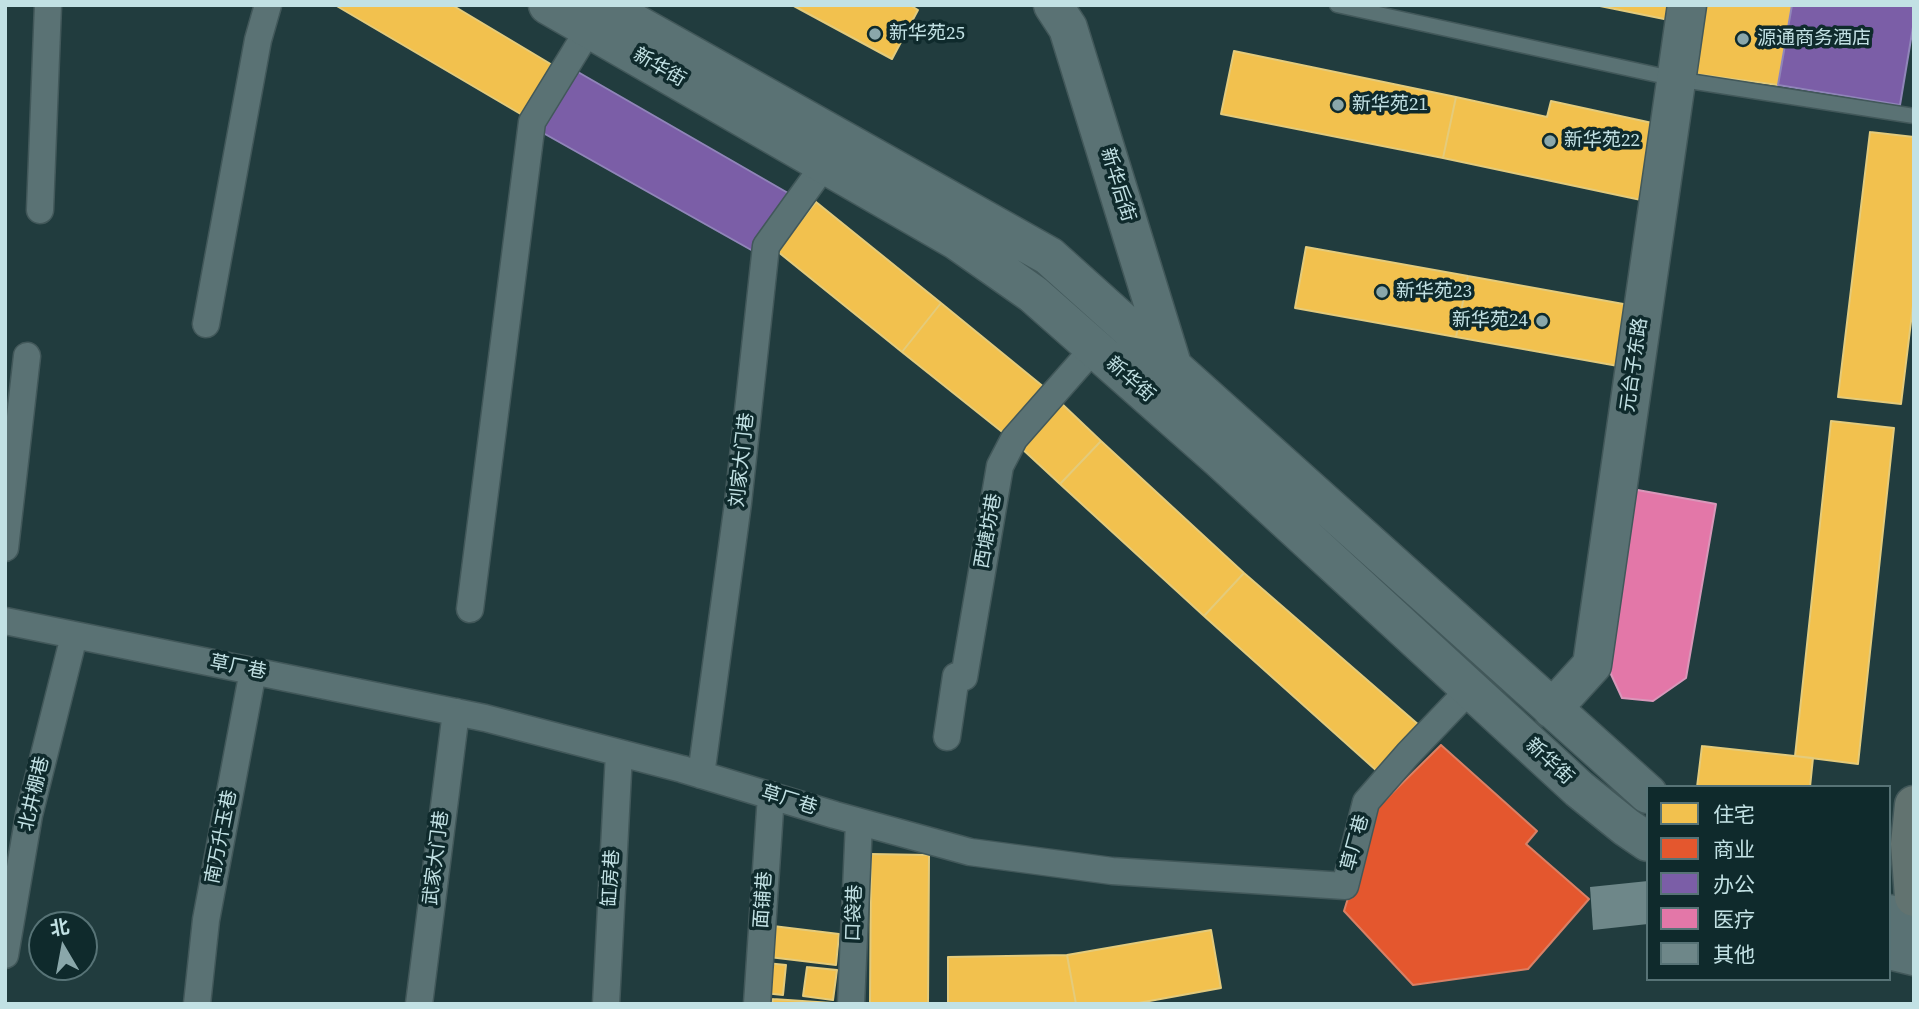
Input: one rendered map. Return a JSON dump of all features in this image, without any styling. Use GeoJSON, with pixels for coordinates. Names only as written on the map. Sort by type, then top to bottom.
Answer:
{"type":"FeatureCollection","features":[{"type":"Feature","properties":{"kind":"main road","name":"新华后街"},"geometry":{"type":"LineString","coordinates":[[1053,5],[1068,28],[1173,368]]}},
{"type":"Feature","properties":{"kind":"main road","name":"元台子东路"},"geometry":{"type":"LineString","coordinates":[[1552,709],[1592,665],[1687,5]]}},
{"type":"Feature","properties":{"kind":"main road","name":"新华街"},"geometry":{"type":"LineString","coordinates":[[577,12],[1049,256],[1646,792]]}},
{"type":"Feature","properties":{"kind":"main road","name":"新华街"},"geometry":{"type":"LineString","coordinates":[[577,12],[825,164],[956,240],[1033,294],[1220,458],[1579,789],[1646,841]]}},
{"type":"Feature","properties":{"kind":"main road"},"geometry":{"type":"LineString","coordinates":[[1914,805],[1910,844],[1914,897]]}},
{"type":"Feature","properties":{"kind":"main road"},"geometry":{"type":"LineString","coordinates":[[1891,914],[1914,920]]}},
{"type":"Feature","properties":{"kind":"main road"},"geometry":{"type":"LineString","coordinates":[[1891,950],[1914,956]]}},
{"type":"Feature","properties":{"kind":"street"},"geometry":{"type":"LineString","coordinates":[[40,210],[48,5]]}},
{"type":"Feature","properties":{"kind":"street"},"geometry":{"type":"LineString","coordinates":[[206,324],[258,40],[268,5]]}},
{"type":"Feature","properties":{"kind":"street"},"geometry":{"type":"LineString","coordinates":[[470,609],[532,122],[577,12]]}},
{"type":"Feature","properties":{"kind":"street","name":"刘家大门巷"},"geometry":{"type":"LineString","coordinates":[[701,775],[738,503],[766,246],[825,164]]}},
{"type":"Feature","properties":{"kind":"street","name":"西塘坊巷"},"geometry":{"type":"LineString","coordinates":[[947,737],[956,676],[964,677],[1000,467],[1014,439],[1094,348]]}},
{"type":"Feature","properties":{"kind":"street"},"geometry":{"type":"LineString","coordinates":[[5,548],[27,356]]}},
{"type":"Feature","properties":{"kind":"street","name":"草厂巷"},"geometry":{"type":"LineString","coordinates":[[5,621],[456,712],[619,752],[970,852],[1112,871],[1345,886],[1366,802],[1470,689]]}},
{"type":"Feature","properties":{"kind":"street","name":"北井棚巷"},"geometry":{"type":"LineString","coordinates":[[5,955],[29,816],[74,636]]}},
{"type":"Feature","properties":{"kind":"street","name":"南万升玉巷"},"geometry":{"type":"LineString","coordinates":[[197,1004],[206,920],[253,671]]}},
{"type":"Feature","properties":{"kind":"street","name":"武家大门巷"},"geometry":{"type":"LineString","coordinates":[[419,1004],[456,712]]}},
{"type":"Feature","properties":{"kind":"street","name":"缸房巷"},"geometry":{"type":"LineString","coordinates":[[606,1004],[619,752]]}},
{"type":"Feature","properties":{"kind":"street","name":"面铺巷"},"geometry":{"type":"LineString","coordinates":[[757,1004],[771,795]]}},
{"type":"Feature","properties":{"kind":"street","name":"口袋巷"},"geometry":{"type":"LineString","coordinates":[[851,1004],[859,822]]}},
{"type":"Feature","properties":{"kind":"lane"},"geometry":{"type":"LineString","coordinates":[[1337,5],[1676,79],[1914,116]]}},
{"type":"Feature","properties":{"kind":"building: 住宅"},"geometry":{"type":"Polygon","coordinates":[[[335,5],[452,5],[554,66],[524,116],[335,5]]]}},
{"type":"Feature","properties":{"kind":"building: 住宅","name":"新华苑25"},"geometry":{"type":"Polygon","coordinates":[[[792,5],[910,5],[918,10],[892,59],[792,5]]]}},
{"type":"Feature","properties":{"kind":"building: 住宅"},"geometry":{"type":"Polygon","coordinates":[[[1595,5],[1672,5],[1669,20],[1595,5]]]}},
{"type":"Feature","properties":{"kind":"building: 住宅","name":"源通商务酒店"},"geometry":{"type":"Polygon","coordinates":[[[1705,5],[1792,5],[1778,85],[1695,74],[1705,5]]]}},
{"type":"Feature","properties":{"kind":"building: 住宅","name":"新华苑21"},"geometry":{"type":"Polygon","coordinates":[[[1234,51],[1456,97],[1443,158],[1221,114],[1234,51]]]}},
{"type":"Feature","properties":{"kind":"building: 住宅","name":"新华苑22"},"geometry":{"type":"Polygon","coordinates":[[[1456,97],[1547,117],[1551,101],[1657,124],[1641,200],[1443,158],[1456,97]]]}},
{"type":"Feature","properties":{"kind":"building: 住宅"},"geometry":{"type":"Polygon","coordinates":[[[1870,132],[1914,137],[1914,297],[1901,404],[1838,397],[1870,132]]]}},
{"type":"Feature","properties":{"kind":"building: 住宅"},"geometry":{"type":"Polygon","coordinates":[[[816,202],[941,303],[902,352],[777,251],[816,202]]]}},
{"type":"Feature","properties":{"kind":"building: 住宅","name":"新华苑23"},"geometry":{"type":"Polygon","coordinates":[[[1306,247],[1468,276],[1456,337],[1295,308],[1306,247]]]}},
{"type":"Feature","properties":{"kind":"building: 住宅","name":"新华苑24"},"geometry":{"type":"Polygon","coordinates":[[[1468,276],[1629,305],[1618,366],[1456,337],[1468,276]]]}},
{"type":"Feature","properties":{"kind":"building: 住宅"},"geometry":{"type":"Polygon","coordinates":[[[941,303],[1045,388],[1006,435],[902,352],[941,303]]]}},
{"type":"Feature","properties":{"kind":"building: 住宅"},"geometry":{"type":"Polygon","coordinates":[[[1060,402],[1101,441],[1060,484],[1019,446],[1060,402]]]}},
{"type":"Feature","properties":{"kind":"building: 住宅"},"geometry":{"type":"Polygon","coordinates":[[[1831,421],[1894,428],[1858,764],[1795,756],[1831,421]]]}},
{"type":"Feature","properties":{"kind":"building: 住宅"},"geometry":{"type":"Polygon","coordinates":[[[1101,441],[1244,573],[1204,616],[1060,484],[1101,441]]]}},
{"type":"Feature","properties":{"kind":"building: 住宅"},"geometry":{"type":"Polygon","coordinates":[[[1244,573],[1420,726],[1378,772],[1204,616],[1244,573]]]}},
{"type":"Feature","properties":{"kind":"building: 住宅"},"geometry":{"type":"Polygon","coordinates":[[[1702,746],[1813,758],[1810,785],[1697,785],[1702,746]]]}},
{"type":"Feature","properties":{"kind":"building: 住宅"},"geometry":{"type":"Polygon","coordinates":[[[871,854],[929,855],[928,1004],[870,1004],[871,854]]]}},
{"type":"Feature","properties":{"kind":"building: 住宅"},"geometry":{"type":"Polygon","coordinates":[[[773,926],[839,934],[836,965],[769,957],[773,926]]]}},
{"type":"Feature","properties":{"kind":"building: 住宅"},"geometry":{"type":"Polygon","coordinates":[[[1211,930],[1221,988],[1133,1004],[1076,1004],[1067,955],[1211,930]]]}},
{"type":"Feature","properties":{"kind":"building: 住宅"},"geometry":{"type":"Polygon","coordinates":[[[1067,955],[1076,1004],[948,1004],[948,957],[1067,955]]]}},
{"type":"Feature","properties":{"kind":"building: 住宅"},"geometry":{"type":"Polygon","coordinates":[[[766,963],[786,965],[783,995],[764,993],[766,963]]]}},
{"type":"Feature","properties":{"kind":"building: 住宅"},"geometry":{"type":"Polygon","coordinates":[[[807,967],[837,970],[833,1000],[803,996],[807,967]]]}},
{"type":"Feature","properties":{"kind":"building: 住宅"},"geometry":{"type":"Polygon","coordinates":[[[773,999],[832,1003],[832,1004],[772,1004],[773,999]]]}},
{"type":"Feature","properties":{"kind":"building: 商业"},"geometry":{"type":"Polygon","coordinates":[[[1441,745],[1537,831],[1526,844],[1589,899],[1528,969],[1413,985],[1344,911],[1375,810],[1441,745]]]}},
{"type":"Feature","properties":{"kind":"building: 办公"},"geometry":{"type":"Polygon","coordinates":[[[1792,5],[1914,5],[1914,21],[1900,105],[1778,85],[1792,5]]]}},
{"type":"Feature","properties":{"kind":"building: 办公"},"geometry":{"type":"Polygon","coordinates":[[[571,68],[788,193],[753,251],[536,129],[571,68]]]}},
{"type":"Feature","properties":{"kind":"building: 医疗"},"geometry":{"type":"Polygon","coordinates":[[[1632,489],[1716,504],[1686,678],[1653,701],[1622,698],[1602,655],[1632,489]]]}},
{"type":"Feature","properties":{"kind":"building: 其他"},"geometry":{"type":"Polygon","coordinates":[[[1646,881],[1646,924],[1593,930],[1590,887],[1646,881]]]}},
{"type":"Feature","properties":{"kind":"place","name":"新华苑25"},"geometry":{"type":"Point","coordinates":[875,34]}},
{"type":"Feature","properties":{"kind":"place","name":"源通商务酒店"},"geometry":{"type":"Point","coordinates":[1743,39]}},
{"type":"Feature","properties":{"kind":"place","name":"新华苑21"},"geometry":{"type":"Point","coordinates":[1338,105]}},
{"type":"Feature","properties":{"kind":"place","name":"新华苑22"},"geometry":{"type":"Point","coordinates":[1550,141]}},
{"type":"Feature","properties":{"kind":"place","name":"新华苑23"},"geometry":{"type":"Point","coordinates":[1382,292]}},
{"type":"Feature","properties":{"kind":"place","name":"新华苑24"},"geometry":{"type":"Point","coordinates":[1542,321]}}]}
